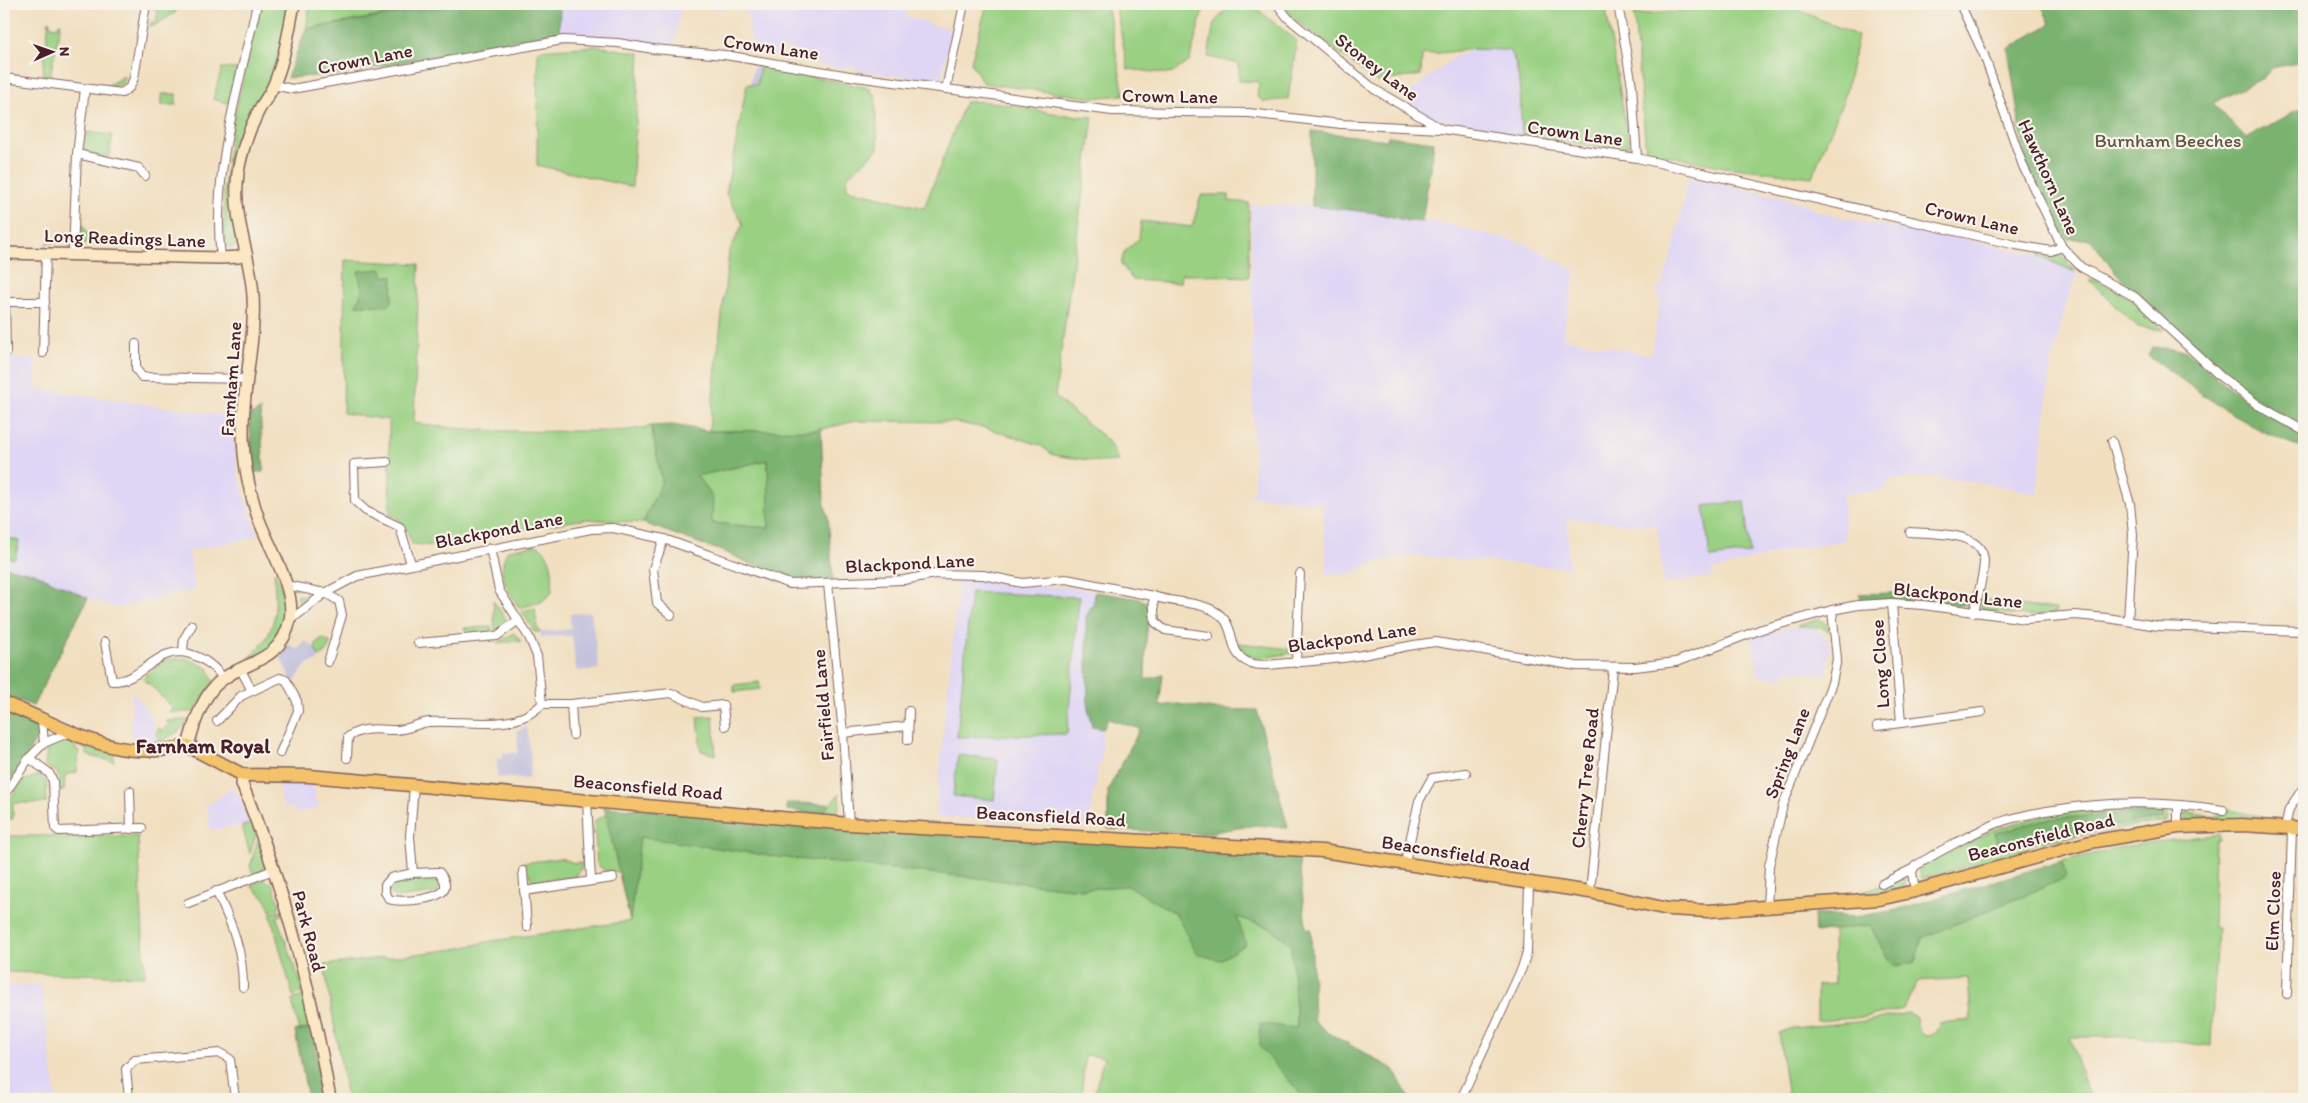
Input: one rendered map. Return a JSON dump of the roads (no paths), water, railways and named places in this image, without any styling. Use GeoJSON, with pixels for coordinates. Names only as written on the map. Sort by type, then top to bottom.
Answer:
{"type":"FeatureCollection","features":[{"type":"Feature","properties":{"kind":"main road"},"geometry":{"type":"LineString","coordinates":[[4,703],[68,733],[109,746],[138,752],[168,750],[188,746],[243,776]]}},
{"type":"Feature","properties":{"kind":"main road","name":"Beaconsfield Road"},"geometry":{"type":"LineString","coordinates":[[243,776],[260,774],[309,776],[849,824],[1315,850],[1590,892],[1668,909],[1708,911],[1846,903],[1915,891],[2090,842],[2178,827],[2242,825],[2294,828]]}},
{"type":"Feature","properties":{"kind":"street"},"geometry":{"type":"LineString","coordinates":[[4,78],[122,93],[130,87],[139,53],[146,4]]}},
{"type":"Feature","properties":{"kind":"street"},"geometry":{"type":"LineString","coordinates":[[221,258],[219,239],[223,171],[231,122],[257,4]]}},
{"type":"Feature","properties":{"kind":"street","name":"Farnham Lane"},"geometry":{"type":"LineString","coordinates":[[188,746],[198,714],[214,687],[224,679],[273,652],[286,635],[290,618],[286,585],[259,518],[248,482],[243,434],[246,379],[253,328],[253,295],[237,210],[236,184],[242,157],[253,124],[274,85],[284,56],[294,4]]}},
{"type":"Feature","properties":{"kind":"street"},"geometry":{"type":"LineString","coordinates":[[946,88],[964,4]]}},
{"type":"Feature","properties":{"kind":"street","name":"Stoney Lane"},"geometry":{"type":"LineString","coordinates":[[1277,4],[1288,18],[1374,89],[1441,129]]}},
{"type":"Feature","properties":{"kind":"street"},"geometry":{"type":"LineString","coordinates":[[1618,4],[1632,86],[1637,158]]}},
{"type":"Feature","properties":{"kind":"street","name":"Hawthorn Lane"},"geometry":{"type":"LineString","coordinates":[[1960,4],[1984,55],[2023,166],[2062,247],[2081,267],[2135,297],[2221,377],[2258,405],[2304,432]]}},
{"type":"Feature","properties":{"kind":"street","name":"Crown Lane"},"geometry":{"type":"LineString","coordinates":[[274,85],[292,89],[563,40],[618,43],[653,50],[725,56],[856,78],[946,88],[1112,111],[1249,113],[1341,124],[1441,129],[1637,158],[2016,245],[2051,250],[2062,247]]}},
{"type":"Feature","properties":{"kind":"street"},"geometry":{"type":"LineString","coordinates":[[73,254],[77,154],[86,89]]}},
{"type":"Feature","properties":{"kind":"street"},"geometry":{"type":"LineString","coordinates":[[77,154],[138,168],[145,176]]}},
{"type":"Feature","properties":{"kind":"street","name":"Long Readings Lane"},"geometry":{"type":"LineString","coordinates":[[4,253],[221,258],[239,257],[245,253]]}},
{"type":"Feature","properties":{"kind":"street"},"geometry":{"type":"LineString","coordinates":[[43,354],[46,253]]}},
{"type":"Feature","properties":{"kind":"street"},"geometry":{"type":"LineString","coordinates":[[6,352],[4,302],[44,302]]}},
{"type":"Feature","properties":{"kind":"street"},"geometry":{"type":"LineString","coordinates":[[136,344],[136,368],[142,377],[246,379]]}},
{"type":"Feature","properties":{"kind":"street"},"geometry":{"type":"LineString","coordinates":[[2112,441],[2130,504],[2132,535],[2128,622]]}},
{"type":"Feature","properties":{"kind":"street"},"geometry":{"type":"LineString","coordinates":[[387,462],[354,464],[355,501],[366,511],[400,527],[412,564]]}},
{"type":"Feature","properties":{"kind":"street","name":"Blackpond Lane"},"geometry":{"type":"LineString","coordinates":[[290,618],[298,615],[325,592],[357,576],[591,529],[613,528],[664,539],[790,584],[904,580],[935,574],[982,575],[1022,583],[1066,579],[1153,596],[1166,601],[1205,607],[1221,616],[1226,621],[1237,654],[1249,663],[1262,665],[1332,660],[1414,644],[1436,642],[1576,666],[1613,668],[1676,662],[1762,629],[1832,610],[1858,605],[1892,603],[1923,605],[2026,619],[2075,615],[2128,622],[2218,629],[2304,631]]}},
{"type":"Feature","properties":{"kind":"street"},"geometry":{"type":"LineString","coordinates":[[1910,532],[1969,538],[1982,550],[1984,562],[1974,613]]}},
{"type":"Feature","properties":{"kind":"street"},"geometry":{"type":"LineString","coordinates":[[664,539],[653,569],[657,603],[671,615]]}},
{"type":"Feature","properties":{"kind":"street"},"geometry":{"type":"LineString","coordinates":[[490,548],[499,590],[517,621],[530,637],[538,656],[542,704]]}},
{"type":"Feature","properties":{"kind":"street"},"geometry":{"type":"LineString","coordinates":[[1296,663],[1300,574]]}},
{"type":"Feature","properties":{"kind":"street","name":"Fairfield Lane"},"geometry":{"type":"LineString","coordinates":[[828,584],[843,733],[849,824]]}},
{"type":"Feature","properties":{"kind":"street"},"geometry":{"type":"LineString","coordinates":[[286,585],[325,592],[339,601],[342,615],[328,662]]}},
{"type":"Feature","properties":{"kind":"street"},"geometry":{"type":"LineString","coordinates":[[1153,596],[1155,622],[1165,630],[1209,636]]}},
{"type":"Feature","properties":{"kind":"street","name":"Long Close"},"geometry":{"type":"LineString","coordinates":[[1892,603],[1901,723]]}},
{"type":"Feature","properties":{"kind":"street","name":"Spring Lane"},"geometry":{"type":"LineString","coordinates":[[1767,908],[1769,866],[1783,805],[1832,683],[1837,659],[1832,610]]}},
{"type":"Feature","properties":{"kind":"street"},"geometry":{"type":"LineString","coordinates":[[418,643],[497,636],[517,621]]}},
{"type":"Feature","properties":{"kind":"street"},"geometry":{"type":"LineString","coordinates":[[183,652],[184,639],[192,625]]}},
{"type":"Feature","properties":{"kind":"street"},"geometry":{"type":"LineString","coordinates":[[105,642],[112,681],[125,682],[162,656],[172,652],[183,652],[200,657],[224,679]]}},
{"type":"Feature","properties":{"kind":"street","name":"Cherry Tree Road"},"geometry":{"type":"LineString","coordinates":[[1590,892],[1613,668]]}},
{"type":"Feature","properties":{"kind":"street"},"geometry":{"type":"LineString","coordinates":[[242,670],[252,692]]}},
{"type":"Feature","properties":{"kind":"street"},"geometry":{"type":"LineString","coordinates":[[216,721],[241,696],[280,678],[286,680],[298,702],[298,711],[280,753]]}},
{"type":"Feature","properties":{"kind":"street"},"geometry":{"type":"LineString","coordinates":[[348,737],[365,729],[398,730],[428,722],[520,720],[534,712],[542,704],[571,704],[671,693],[702,708],[723,705],[725,726]]}},
{"type":"Feature","properties":{"kind":"street"},"geometry":{"type":"LineString","coordinates":[[571,704],[573,735]]}},
{"type":"Feature","properties":{"kind":"street"},"geometry":{"type":"LineString","coordinates":[[908,740],[909,711]]}},
{"type":"Feature","properties":{"kind":"street","name":"Long Close"},"geometry":{"type":"LineString","coordinates":[[1877,726],[1982,712]]}},
{"type":"Feature","properties":{"kind":"street"},"geometry":{"type":"LineString","coordinates":[[42,720],[44,743]]}},
{"type":"Feature","properties":{"kind":"street"},"geometry":{"type":"LineString","coordinates":[[843,733],[907,726]]}},
{"type":"Feature","properties":{"kind":"street"},"geometry":{"type":"LineString","coordinates":[[342,731],[348,737],[347,758]]}},
{"type":"Feature","properties":{"kind":"street"},"geometry":{"type":"LineString","coordinates":[[4,795],[30,758],[44,743],[68,733]]}},
{"type":"Feature","properties":{"kind":"street"},"geometry":{"type":"LineString","coordinates":[[30,758],[49,773],[53,780],[55,828],[59,831],[142,828]]}},
{"type":"Feature","properties":{"kind":"street"},"geometry":{"type":"LineString","coordinates":[[1405,863],[1419,801],[1432,778],[1466,773]]}},
{"type":"Feature","properties":{"kind":"street","name":"Park Road"},"geometry":{"type":"LineString","coordinates":[[243,776],[242,784],[274,870],[285,907],[321,1045],[330,1099]]}},
{"type":"Feature","properties":{"kind":"street"},"geometry":{"type":"LineString","coordinates":[[413,873],[410,836],[414,785]]}},
{"type":"Feature","properties":{"kind":"street","name":"Elm Close"},"geometry":{"type":"LineString","coordinates":[[2287,994],[2294,828],[2289,808],[2304,786]]}},
{"type":"Feature","properties":{"kind":"street"},"geometry":{"type":"LineString","coordinates":[[130,791],[131,829]]}},
{"type":"Feature","properties":{"kind":"street"},"geometry":{"type":"LineString","coordinates":[[587,800],[592,881]]}},
{"type":"Feature","properties":{"kind":"street","name":"Beaconsfield Road"},"geometry":{"type":"LineString","coordinates":[[1882,884],[1983,830],[2011,819],[2082,806],[2154,804],[2223,810]]}},
{"type":"Feature","properties":{"kind":"street"},"geometry":{"type":"LineString","coordinates":[[2178,806],[2178,827]]}},
{"type":"Feature","properties":{"kind":"street"},"geometry":{"type":"LineString","coordinates":[[1912,869],[1915,891]]}},
{"type":"Feature","properties":{"kind":"street"},"geometry":{"type":"LineString","coordinates":[[188,903],[274,870]]}},
{"type":"Feature","properties":{"kind":"street"},"geometry":{"type":"LineString","coordinates":[[523,871],[526,927]]}},
{"type":"Feature","properties":{"kind":"street"},"geometry":{"type":"LineString","coordinates":[[439,872],[444,880],[445,887],[443,892],[435,897],[396,902],[389,899],[385,892],[385,885],[391,878],[413,873],[439,872]]}},
{"type":"Feature","properties":{"kind":"street"},"geometry":{"type":"LineString","coordinates":[[524,890],[613,878]]}},
{"type":"Feature","properties":{"kind":"street"},"geometry":{"type":"LineString","coordinates":[[1461,1099],[1522,968],[1527,952],[1529,883]]}},
{"type":"Feature","properties":{"kind":"street"},"geometry":{"type":"LineString","coordinates":[[216,891],[234,926],[243,966],[243,987]]}},
{"type":"Feature","properties":{"kind":"street"},"geometry":{"type":"LineString","coordinates":[[129,1099],[126,1069],[135,1060],[220,1053],[230,1059],[235,1099]]}},
{"type":"Feature","properties":{"kind":"district","name":"Farnham Royal"},"geometry":{"type":"Point","coordinates":[203,745]}},
{"type":"Feature","properties":{"kind":"park label","name":"Burnham Beeches"},"geometry":{"type":"Point","coordinates":[2168,140]}}]}
